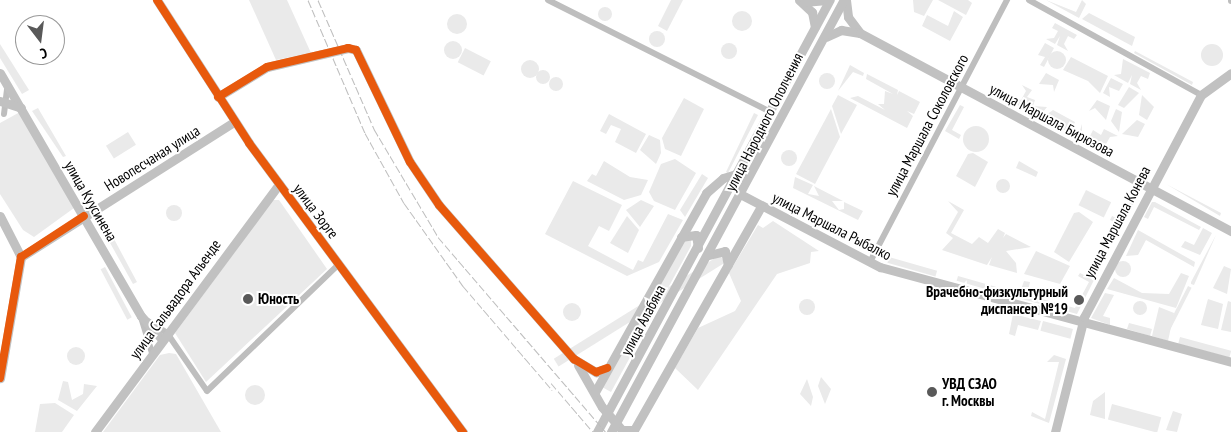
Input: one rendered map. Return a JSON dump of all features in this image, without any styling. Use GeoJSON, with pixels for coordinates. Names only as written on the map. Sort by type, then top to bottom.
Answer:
{"type":"FeatureCollection","features":[{"type":"Feature","properties":{"kind":"street","name":"улица Зорге"},"geometry":{"type":"LineString","coordinates":[[157,0],[234,122],[463,432]]}},
{"type":"Feature","properties":{"kind":"street"},"geometry":{"type":"LineString","coordinates":[[548,0],[771,112]]}},
{"type":"Feature","properties":{"kind":"street"},"geometry":{"type":"LineString","coordinates":[[801,1],[829,0]]}},
{"type":"Feature","properties":{"kind":"street","name":"улица Народного Ополчения"},"geometry":{"type":"LineString","coordinates":[[698,248],[829,0]]}},
{"type":"Feature","properties":{"kind":"street"},"geometry":{"type":"LineString","coordinates":[[845,0],[848,17],[860,33]]}},
{"type":"Feature","properties":{"kind":"street","name":"улица Народного Ополчения"},"geometry":{"type":"LineString","coordinates":[[708,258],[822,40],[845,0]]}},
{"type":"Feature","properties":{"kind":"street","name":"улица Маршала Соколовского"},"geometry":{"type":"LineString","coordinates":[[870,262],[1007,0]]}},
{"type":"Feature","properties":{"kind":"street"},"geometry":{"type":"LineString","coordinates":[[1029,0],[1201,95]]}},
{"type":"Feature","properties":{"kind":"street"},"geometry":{"type":"LineString","coordinates":[[801,1],[812,12],[816,27]]}},
{"type":"Feature","properties":{"kind":"street","name":"улица Маршала Бирюзова"},"geometry":{"type":"LineString","coordinates":[[822,40],[841,30],[860,33],[1231,231]]}},
{"type":"Feature","properties":{"kind":"street"},"geometry":{"type":"LineString","coordinates":[[218,97],[268,67],[348,48],[356,50],[422,181],[484,261],[574,359],[622,430],[634,430],[762,206]]}},
{"type":"Feature","properties":{"kind":"street","name":"улица Маршала Конева"},"geometry":{"type":"LineString","coordinates":[[1055,432],[1082,322],[1150,188],[1201,95],[1231,73]]}},
{"type":"Feature","properties":{"kind":"street"},"geometry":{"type":"LineString","coordinates":[[2,77],[2,115],[24,110]]}},
{"type":"Feature","properties":{"kind":"street","name":"улица Куусинена"},"geometry":{"type":"LineString","coordinates":[[2,77],[24,110],[141,316],[165,336]]}},
{"type":"Feature","properties":{"kind":"street"},"geometry":{"type":"LineString","coordinates":[[3,101],[24,110]]}},
{"type":"Feature","properties":{"kind":"street","name":"Новопесчаная улица"},"geometry":{"type":"LineString","coordinates":[[21,256],[34,246],[234,122]]}},
{"type":"Feature","properties":{"kind":"street"},"geometry":{"type":"LineString","coordinates":[[595,392],[682,236],[714,185],[738,173]]}},
{"type":"Feature","properties":{"kind":"street","name":"улица Сальвадора Альенде"},"geometry":{"type":"LineString","coordinates":[[95,432],[279,184]]}},
{"type":"Feature","properties":{"kind":"street","name":"улица Маршала Рыбалко"},"geometry":{"type":"LineString","coordinates":[[742,195],[870,262],[1231,362]]}},
{"type":"Feature","properties":{"kind":"street"},"geometry":{"type":"LineString","coordinates":[[0,216],[14,237],[21,256],[0,378]]}},
{"type":"Feature","properties":{"kind":"street"},"geometry":{"type":"LineString","coordinates":[[682,236],[696,235],[698,248]]}},
{"type":"Feature","properties":{"kind":"street"},"geometry":{"type":"LineString","coordinates":[[14,237],[34,246]]}},
{"type":"Feature","properties":{"kind":"street","name":"улица Алабяна"},"geometry":{"type":"LineString","coordinates":[[597,432],[698,248]]}},
{"type":"Feature","properties":{"kind":"street"},"geometry":{"type":"LineString","coordinates":[[708,258],[714,251],[724,251],[728,265]]}},
{"type":"Feature","properties":{"kind":"street","name":"улица Алабяна"},"geometry":{"type":"LineString","coordinates":[[611,432],[708,258]]}},
{"type":"Feature","properties":{"kind":"street"},"geometry":{"type":"LineString","coordinates":[[165,336],[207,391],[339,264]]}},
{"type":"Feature","properties":{"kind":"street"},"geometry":{"type":"LineString","coordinates":[[141,316],[152,355]]}},
{"type":"Feature","properties":{"kind":"street"},"geometry":{"type":"LineString","coordinates":[[574,359],[596,372],[608,368]]}},
{"type":"Feature","properties":{"kind":"shaded area"},"geometry":{"type":"Polygon","coordinates":[[[249,0],[287,0],[311,53],[276,60],[249,0]]]}},
{"type":"Feature","properties":{"kind":"shaded area"},"geometry":{"type":"Polygon","coordinates":[[[671,0],[683,0],[667,31],[658,26],[671,0]]]}},
{"type":"Feature","properties":{"kind":"shaded area"},"geometry":{"type":"Polygon","coordinates":[[[913,0],[933,0],[924,16],[914,12],[913,0]]]}},
{"type":"Feature","properties":{"kind":"shaded area"},"geometry":{"type":"Polygon","coordinates":[[[938,0],[968,0],[972,3],[966,15],[938,0]]]}},
{"type":"Feature","properties":{"kind":"shaded area"},"geometry":{"type":"Polygon","coordinates":[[[1046,0],[1076,12],[1082,0],[1086,4],[1079,18],[1046,0]]]}},
{"type":"Feature","properties":{"kind":"shaded area"},"geometry":{"type":"Polygon","coordinates":[[[602,7],[608,7],[612,14],[608,21],[602,21],[598,17],[598,11],[602,7]]]}},
{"type":"Feature","properties":{"kind":"shaded area"},"geometry":{"type":"Polygon","coordinates":[[[742,11],[749,14],[752,21],[749,28],[742,31],[735,28],[732,21],[735,14],[742,11]]]}},
{"type":"Feature","properties":{"kind":"shaded area"},"geometry":{"type":"Polygon","coordinates":[[[954,11],[963,17],[950,41],[922,26],[927,15],[948,26],[954,11]]]}},
{"type":"Feature","properties":{"kind":"shaded area"},"geometry":{"type":"Polygon","coordinates":[[[1089,13],[1135,37],[1132,46],[1082,19],[1089,13]]]}},
{"type":"Feature","properties":{"kind":"shaded area"},"geometry":{"type":"Polygon","coordinates":[[[457,14],[464,17],[467,24],[464,31],[457,34],[450,31],[447,24],[450,17],[457,14]]]}},
{"type":"Feature","properties":{"kind":"shaded area"},"geometry":{"type":"Polygon","coordinates":[[[1055,23],[1077,35],[1074,39],[1068,36],[1064,44],[1068,51],[1057,45],[1060,36],[1055,44],[1046,39],[1054,38],[1058,31],[1052,28],[1055,23]]]}},
{"type":"Feature","properties":{"kind":"shaded area"},"geometry":{"type":"Polygon","coordinates":[[[657,31],[665,39],[657,47],[649,39],[657,31]]]}},
{"type":"Feature","properties":{"kind":"shaded area"},"geometry":{"type":"Polygon","coordinates":[[[453,41],[459,44],[462,50],[459,56],[453,59],[447,56],[444,50],[447,44],[453,41]]]}},
{"type":"Feature","properties":{"kind":"shaded area"},"geometry":{"type":"Polygon","coordinates":[[[729,43],[735,45],[737,51],[735,57],[729,59],[723,57],[721,51],[723,45],[729,43]]]}},
{"type":"Feature","properties":{"kind":"shaded area"},"geometry":{"type":"Polygon","coordinates":[[[1045,43],[1054,48],[1044,67],[1040,65],[1045,57],[1038,55],[1045,43]]]}},
{"type":"Feature","properties":{"kind":"shaded area"},"geometry":{"type":"Polygon","coordinates":[[[0,44],[29,90],[22,94],[0,58],[0,44]]]}},
{"type":"Feature","properties":{"kind":"shaded area"},"geometry":{"type":"Polygon","coordinates":[[[1212,44],[1222,51],[1223,55],[1216,65],[1212,66],[1202,59],[1201,55],[1208,45],[1212,44]]]}},
{"type":"Feature","properties":{"kind":"shaded area"},"geometry":{"type":"Polygon","coordinates":[[[465,48],[491,61],[484,75],[458,62],[465,48]]]}},
{"type":"Feature","properties":{"kind":"shaded area"},"geometry":{"type":"Polygon","coordinates":[[[1057,51],[1063,54],[1066,60],[1063,66],[1057,69],[1051,66],[1048,60],[1051,54],[1057,51]]]}},
{"type":"Feature","properties":{"kind":"shaded area"},"geometry":{"type":"Polygon","coordinates":[[[1135,51],[1193,82],[1192,85],[1134,53],[1135,51]]]}},
{"type":"Feature","properties":{"kind":"shaded area"},"geometry":{"type":"Polygon","coordinates":[[[1071,57],[1108,76],[1100,93],[1088,81],[1063,70],[1071,57]]]}},
{"type":"Feature","properties":{"kind":"shaded area"},"geometry":{"type":"Polygon","coordinates":[[[1123,59],[1150,73],[1148,79],[1141,76],[1137,83],[1141,90],[1130,84],[1132,75],[1128,83],[1114,75],[1121,74],[1123,59]]]}},
{"type":"Feature","properties":{"kind":"shaded area"},"geometry":{"type":"Polygon","coordinates":[[[530,60],[536,63],[539,69],[536,75],[530,78],[524,75],[521,69],[524,63],[530,60]]]}},
{"type":"Feature","properties":{"kind":"shaded area"},"geometry":{"type":"Polygon","coordinates":[[[850,65],[864,73],[863,76],[853,72],[838,91],[850,65]]]}},
{"type":"Feature","properties":{"kind":"shaded area"},"geometry":{"type":"Polygon","coordinates":[[[540,70],[546,70],[550,77],[546,84],[540,84],[536,80],[536,74],[540,70]]]}},
{"type":"Feature","properties":{"kind":"shaded area"},"geometry":{"type":"Polygon","coordinates":[[[827,73],[833,75],[835,81],[833,87],[827,89],[821,87],[819,81],[821,75],[827,73]]]}},
{"type":"Feature","properties":{"kind":"shaded area"},"geometry":{"type":"Polygon","coordinates":[[[1046,73],[1059,80],[1054,92],[1053,85],[1039,84],[1046,73]]]}},
{"type":"Feature","properties":{"kind":"shaded area"},"geometry":{"type":"Polygon","coordinates":[[[867,74],[898,90],[897,95],[899,91],[920,102],[914,114],[907,111],[913,116],[907,128],[850,98],[858,96],[885,110],[878,104],[884,104],[885,91],[893,94],[866,79],[867,74]]]}},
{"type":"Feature","properties":{"kind":"shaded area"},"geometry":{"type":"Polygon","coordinates":[[[553,77],[559,77],[563,84],[559,91],[553,91],[549,87],[549,81],[553,77]]]}},
{"type":"Feature","properties":{"kind":"shaded area"},"geometry":{"type":"Polygon","coordinates":[[[1111,78],[1123,84],[1119,91],[1109,87],[1110,97],[1103,93],[1111,78]]]}},
{"type":"Feature","properties":{"kind":"shaded area"},"geometry":{"type":"Polygon","coordinates":[[[994,85],[1021,100],[1026,91],[1022,85],[1032,90],[1027,97],[1035,100],[1033,106],[1047,107],[1039,117],[991,91],[994,85]]]}},
{"type":"Feature","properties":{"kind":"shaded area"},"geometry":{"type":"Polygon","coordinates":[[[1129,87],[1139,93],[1124,108],[1118,105],[1129,87]]]}},
{"type":"Feature","properties":{"kind":"shaded area"},"geometry":{"type":"Polygon","coordinates":[[[838,95],[857,105],[841,134],[832,106],[838,95]]]}},
{"type":"Feature","properties":{"kind":"shaded area"},"geometry":{"type":"Polygon","coordinates":[[[1142,95],[1154,107],[1147,120],[1139,115],[1142,95]]]}},
{"type":"Feature","properties":{"kind":"shaded area"},"geometry":{"type":"Polygon","coordinates":[[[684,98],[704,109],[681,156],[665,149],[662,138],[684,98]]]}},
{"type":"Feature","properties":{"kind":"shaded area"},"geometry":{"type":"Polygon","coordinates":[[[1097,100],[1110,106],[1106,120],[1095,108],[1089,111],[1097,100]]]}},
{"type":"Feature","properties":{"kind":"shaded area"},"geometry":{"type":"Polygon","coordinates":[[[960,105],[964,107],[952,130],[961,135],[959,139],[945,131],[960,105]]]}},
{"type":"Feature","properties":{"kind":"shaded area"},"geometry":{"type":"Polygon","coordinates":[[[38,108],[66,156],[63,157],[32,111],[38,108]]]}},
{"type":"Feature","properties":{"kind":"shaded area"},"geometry":{"type":"Polygon","coordinates":[[[831,109],[840,137],[815,184],[796,174],[831,109]]]}},
{"type":"Feature","properties":{"kind":"shaded area"},"geometry":{"type":"Polygon","coordinates":[[[1116,109],[1122,112],[1119,132],[1111,121],[1116,109]]]}},
{"type":"Feature","properties":{"kind":"shaded area"},"geometry":{"type":"Polygon","coordinates":[[[1053,110],[1075,122],[1070,133],[1042,118],[1053,110]]]}},
{"type":"Feature","properties":{"kind":"shaded area"},"geometry":{"type":"Polygon","coordinates":[[[20,112],[74,208],[34,237],[23,230],[0,194],[0,123],[20,112]]]}},
{"type":"Feature","properties":{"kind":"shaded area"},"geometry":{"type":"Polygon","coordinates":[[[754,113],[758,115],[728,173],[726,172],[754,113]]]}},
{"type":"Feature","properties":{"kind":"shaded area"},"geometry":{"type":"Polygon","coordinates":[[[609,114],[646,134],[636,153],[615,142],[621,129],[611,125],[606,134],[600,131],[609,114]]]}},
{"type":"Feature","properties":{"kind":"shaded area"},"geometry":{"type":"Polygon","coordinates":[[[1137,120],[1145,124],[1138,137],[1122,134],[1137,120]]]}},
{"type":"Feature","properties":{"kind":"shaded area"},"geometry":{"type":"Polygon","coordinates":[[[1082,124],[1082,132],[1090,136],[1093,130],[1101,135],[1104,129],[1118,136],[1110,137],[1106,144],[1112,148],[1109,154],[1078,137],[1082,124]]]}},
{"type":"Feature","properties":{"kind":"shaded area"},"geometry":{"type":"Polygon","coordinates":[[[976,126],[985,130],[989,139],[985,148],[976,152],[967,148],[963,139],[967,130],[976,126]]]}},
{"type":"Feature","properties":{"kind":"shaded area"},"geometry":{"type":"Polygon","coordinates":[[[128,132],[136,145],[114,158],[106,146],[128,132]]]}},
{"type":"Feature","properties":{"kind":"shaded area"},"geometry":{"type":"Polygon","coordinates":[[[649,135],[660,140],[661,153],[656,164],[640,150],[649,135]]]}},
{"type":"Feature","properties":{"kind":"shaded area"},"geometry":{"type":"Polygon","coordinates":[[[789,150],[797,158],[789,166],[781,158],[789,150]]]}},
{"type":"Feature","properties":{"kind":"shaded area"},"geometry":{"type":"Polygon","coordinates":[[[973,153],[988,162],[975,187],[956,176],[968,154],[973,153]]]}},
{"type":"Feature","properties":{"kind":"shaded area"},"geometry":{"type":"Polygon","coordinates":[[[675,159],[696,173],[675,210],[654,201],[649,192],[661,164],[675,159]]]}},
{"type":"Feature","properties":{"kind":"shaded area"},"geometry":{"type":"Polygon","coordinates":[[[604,161],[630,177],[648,180],[641,195],[624,200],[587,181],[592,174],[596,176],[604,161]]]}},
{"type":"Feature","properties":{"kind":"shaded area"},"geometry":{"type":"Polygon","coordinates":[[[1019,161],[1038,172],[1036,177],[1016,168],[1019,161]]]}},
{"type":"Feature","properties":{"kind":"shaded area"},"geometry":{"type":"Polygon","coordinates":[[[702,174],[708,178],[685,217],[680,210],[702,174]]]}},
{"type":"Feature","properties":{"kind":"shaded area"},"geometry":{"type":"Polygon","coordinates":[[[795,177],[813,185],[808,194],[819,196],[814,186],[843,201],[832,201],[839,210],[844,209],[844,202],[863,211],[858,220],[793,188],[795,177]]]}},
{"type":"Feature","properties":{"kind":"shaded area"},"geometry":{"type":"Polygon","coordinates":[[[78,178],[93,202],[87,205],[74,183],[78,178]]]}},
{"type":"Feature","properties":{"kind":"shaded area"},"geometry":{"type":"Polygon","coordinates":[[[1000,179],[1006,179],[1010,186],[1006,193],[1000,193],[996,189],[996,183],[1000,179]]]}},
{"type":"Feature","properties":{"kind":"shaded area"},"geometry":{"type":"Polygon","coordinates":[[[573,181],[622,205],[609,231],[599,226],[588,246],[633,270],[638,260],[643,262],[668,214],[683,220],[659,262],[627,276],[545,234],[573,181]]]}},
{"type":"Feature","properties":{"kind":"shaded area"},"geometry":{"type":"Polygon","coordinates":[[[1166,184],[1221,213],[1220,216],[1166,184]]]}},
{"type":"Feature","properties":{"kind":"shaded area"},"geometry":{"type":"Polygon","coordinates":[[[1086,190],[1111,202],[1104,218],[1079,205],[1086,190]]]}},
{"type":"Feature","properties":{"kind":"shaded area"},"geometry":{"type":"Polygon","coordinates":[[[1133,196],[1136,199],[1122,226],[1110,220],[1112,216],[1121,220],[1133,196]]]}},
{"type":"Feature","properties":{"kind":"shaded area","name":"Юность"},"geometry":{"type":"Polygon","coordinates":[[[273,200],[279,200],[327,269],[206,382],[175,333],[273,200]]]}},
{"type":"Feature","properties":{"kind":"shaded area"},"geometry":{"type":"Polygon","coordinates":[[[641,200],[654,206],[640,227],[626,210],[641,200]]]}},
{"type":"Feature","properties":{"kind":"shaded area"},"geometry":{"type":"Polygon","coordinates":[[[948,201],[964,210],[951,233],[972,244],[979,237],[988,243],[998,229],[1005,233],[1003,238],[1006,234],[1031,247],[1006,251],[1016,263],[1017,273],[989,265],[992,257],[987,265],[942,250],[953,238],[946,233],[958,212],[948,201]]]}},
{"type":"Feature","properties":{"kind":"shaded area"},"geometry":{"type":"Polygon","coordinates":[[[1152,202],[1201,227],[1199,230],[1154,207],[1148,219],[1144,217],[1152,202]]]}},
{"type":"Feature","properties":{"kind":"shaded area"},"geometry":{"type":"Polygon","coordinates":[[[174,205],[180,207],[182,213],[180,219],[174,221],[168,219],[166,213],[168,207],[174,205]]]}},
{"type":"Feature","properties":{"kind":"shaded area"},"geometry":{"type":"Polygon","coordinates":[[[1079,212],[1093,222],[1069,262],[1054,252],[1074,213],[1079,212]]]}},
{"type":"Feature","properties":{"kind":"shaded area"},"geometry":{"type":"Polygon","coordinates":[[[627,216],[639,230],[628,253],[610,243],[627,216]]]}},
{"type":"Feature","properties":{"kind":"shaded area"},"geometry":{"type":"Polygon","coordinates":[[[773,221],[819,251],[811,252],[810,263],[777,274],[698,390],[675,368],[698,328],[735,311],[741,301],[729,273],[758,225],[763,228],[773,221]]]}},
{"type":"Feature","properties":{"kind":"shaded area"},"geometry":{"type":"Polygon","coordinates":[[[106,224],[137,282],[133,284],[100,225],[106,224]]]}},
{"type":"Feature","properties":{"kind":"shaded area"},"geometry":{"type":"Polygon","coordinates":[[[1203,228],[1212,233],[1200,255],[1181,247],[1185,241],[1194,245],[1203,228]]]}},
{"type":"Feature","properties":{"kind":"shaded area"},"geometry":{"type":"Polygon","coordinates":[[[1138,230],[1195,262],[1194,267],[1146,240],[1138,255],[1126,256],[1138,230]]]}},
{"type":"Feature","properties":{"kind":"shaded area"},"geometry":{"type":"Polygon","coordinates":[[[1216,235],[1194,285],[1191,284],[1191,282],[1216,235]]]}},
{"type":"Feature","properties":{"kind":"shaded area"},"geometry":{"type":"Polygon","coordinates":[[[691,239],[691,246],[611,392],[602,387],[684,240],[691,239]]]}},
{"type":"Feature","properties":{"kind":"shaded area"},"geometry":{"type":"Polygon","coordinates":[[[1036,251],[1070,266],[1060,284],[1024,274],[1036,251]]]}},
{"type":"Feature","properties":{"kind":"shaded area"},"geometry":{"type":"Polygon","coordinates":[[[720,255],[725,263],[559,366],[554,359],[720,255]]]}},
{"type":"Feature","properties":{"kind":"shaded area"},"geometry":{"type":"Polygon","coordinates":[[[889,257],[937,271],[935,277],[887,263],[889,257]]]}},
{"type":"Feature","properties":{"kind":"shaded area"},"geometry":{"type":"Polygon","coordinates":[[[1123,261],[1131,269],[1123,277],[1115,269],[1123,261]]]}},
{"type":"Feature","properties":{"kind":"shaded area"},"geometry":{"type":"Polygon","coordinates":[[[1224,266],[1231,269],[1227,294],[1213,288],[1224,266]]]}},
{"type":"Feature","properties":{"kind":"shaded area"},"geometry":{"type":"Polygon","coordinates":[[[105,267],[132,317],[127,320],[101,269],[105,267]]]}},
{"type":"Feature","properties":{"kind":"shaded area"},"geometry":{"type":"Polygon","coordinates":[[[1080,273],[1094,280],[1077,314],[1018,298],[1024,281],[1030,282],[1027,295],[1075,308],[1089,282],[1078,276],[1080,273]]]}},
{"type":"Feature","properties":{"kind":"shaded area"},"geometry":{"type":"Polygon","coordinates":[[[1181,273],[1189,276],[1176,308],[1107,289],[1114,278],[1142,293],[1169,294],[1181,273]]]}},
{"type":"Feature","properties":{"kind":"shaded area"},"geometry":{"type":"Polygon","coordinates":[[[958,276],[1007,290],[1006,295],[957,281],[958,276]]]}},
{"type":"Feature","properties":{"kind":"shaded area"},"geometry":{"type":"Polygon","coordinates":[[[1188,286],[1192,288],[1166,339],[1162,337],[1188,286]]]}},
{"type":"Feature","properties":{"kind":"shaded area"},"geometry":{"type":"Polygon","coordinates":[[[1105,293],[1114,295],[1103,316],[1110,318],[1110,325],[1091,318],[1105,293]]]}},
{"type":"Feature","properties":{"kind":"shaded area"},"geometry":{"type":"Polygon","coordinates":[[[807,299],[815,307],[807,315],[799,307],[807,299]]]}},
{"type":"Feature","properties":{"kind":"shaded area"},"geometry":{"type":"Polygon","coordinates":[[[1208,299],[1223,304],[1218,329],[1201,325],[1208,299]]]}},
{"type":"Feature","properties":{"kind":"shaded area"},"geometry":{"type":"Polygon","coordinates":[[[1137,301],[1143,301],[1147,308],[1143,315],[1137,315],[1133,311],[1133,305],[1137,301]]]}},
{"type":"Feature","properties":{"kind":"shaded area"},"geometry":{"type":"Polygon","coordinates":[[[1228,301],[1231,302],[1231,332],[1221,330],[1228,301]]]}},
{"type":"Feature","properties":{"kind":"shaded area"},"geometry":{"type":"Polygon","coordinates":[[[572,303],[580,308],[581,312],[576,320],[572,321],[564,316],[563,312],[568,304],[572,303]]]}},
{"type":"Feature","properties":{"kind":"shaded area"},"geometry":{"type":"Polygon","coordinates":[[[1159,307],[1174,313],[1168,341],[1152,336],[1159,307]]]}},
{"type":"Feature","properties":{"kind":"shaded area"},"geometry":{"type":"Polygon","coordinates":[[[1013,314],[1041,321],[1038,330],[1018,325],[1015,336],[1009,334],[1013,314]]]}},
{"type":"Feature","properties":{"kind":"shaded area"},"geometry":{"type":"Polygon","coordinates":[[[1043,321],[1073,329],[1070,339],[1040,331],[1043,321]]]}},
{"type":"Feature","properties":{"kind":"shaded area"},"geometry":{"type":"Polygon","coordinates":[[[1129,323],[1152,329],[1150,336],[1127,329],[1129,323]]]}},
{"type":"Feature","properties":{"kind":"shaded area"},"geometry":{"type":"Polygon","coordinates":[[[1180,337],[1231,351],[1229,357],[1178,344],[1180,337]]]}},
{"type":"Feature","properties":{"kind":"shaded area"},"geometry":{"type":"Polygon","coordinates":[[[72,347],[80,347],[85,352],[83,363],[72,365],[67,360],[67,352],[72,347]]]}},
{"type":"Feature","properties":{"kind":"shaded area"},"geometry":{"type":"Polygon","coordinates":[[[176,354],[221,432],[103,432],[160,355],[176,354]]]}},
{"type":"Feature","properties":{"kind":"shaded area"},"geometry":{"type":"Polygon","coordinates":[[[1054,355],[1066,359],[1049,423],[1031,416],[1032,412],[1045,419],[1059,362],[1047,362],[1054,355]]]}},
{"type":"Feature","properties":{"kind":"shaded area"},"geometry":{"type":"Polygon","coordinates":[[[821,377],[831,389],[825,404],[818,386],[821,377]]]}},
{"type":"Feature","properties":{"kind":"shaded area"},"geometry":{"type":"Polygon","coordinates":[[[807,379],[813,397],[811,406],[800,394],[807,379]]]}},
{"type":"Feature","properties":{"kind":"shaded area"},"geometry":{"type":"Polygon","coordinates":[[[63,381],[68,382],[72,400],[83,394],[84,384],[97,386],[77,411],[58,400],[63,381]]]}},
{"type":"Feature","properties":{"kind":"shaded area"},"geometry":{"type":"Polygon","coordinates":[[[255,385],[262,388],[265,395],[262,402],[255,405],[248,402],[245,395],[248,388],[255,385]]]}},
{"type":"Feature","properties":{"kind":"shaded area"},"geometry":{"type":"Polygon","coordinates":[[[1105,392],[1105,419],[1090,415],[1093,401],[1105,392]]]}},
{"type":"Feature","properties":{"kind":"shaded area"},"geometry":{"type":"Polygon","coordinates":[[[55,403],[74,415],[62,432],[35,432],[40,404],[55,403]]]}},
{"type":"Feature","properties":{"kind":"shaded area"},"geometry":{"type":"Polygon","coordinates":[[[1112,404],[1161,417],[1157,432],[1108,419],[1112,404]]]}},
{"type":"Feature","properties":{"kind":"shaded area"},"geometry":{"type":"Polygon","coordinates":[[[1173,411],[1182,414],[1177,432],[1166,430],[1173,411]]]}},
{"type":"Feature","properties":{"kind":"railway"},"geometry":{"type":"LineString","coordinates":[[308,0],[365,133],[404,203],[463,286],[552,390]]}},
{"type":"Feature","properties":{"kind":"railway"},"geometry":{"type":"LineString","coordinates":[[318,0],[374,129],[438,237],[606,432]]}},
{"type":"Feature","properties":{"kind":"railway"},"geometry":{"type":"LineString","coordinates":[[551,383],[593,432]]}},
{"type":"Feature","properties":{"kind":"cycle path"},"geometry":{"type":"LineString","coordinates":[[157,0],[249,143],[463,432]]}},
{"type":"Feature","properties":{"kind":"cycle path"},"geometry":{"type":"LineString","coordinates":[[218,97],[267,67],[348,48],[356,50],[410,162],[439,205],[574,359],[596,372],[607,368]]}},
{"type":"Feature","properties":{"kind":"cycle path"},"geometry":{"type":"LineString","coordinates":[[0,378],[21,257],[84,216]]}},
{"type":"Feature","properties":{"kind":"place","name":"Юность"},"geometry":{"type":"Point","coordinates":[248,299]}},
{"type":"Feature","properties":{"kind":"place","name":"Врачебно-физкультурный диспансер №19"},"geometry":{"type":"Point","coordinates":[1079,300]}},
{"type":"Feature","properties":{"kind":"place","name":"УВД СЗАО г. Москвы"},"geometry":{"type":"Point","coordinates":[932,392]}}]}
